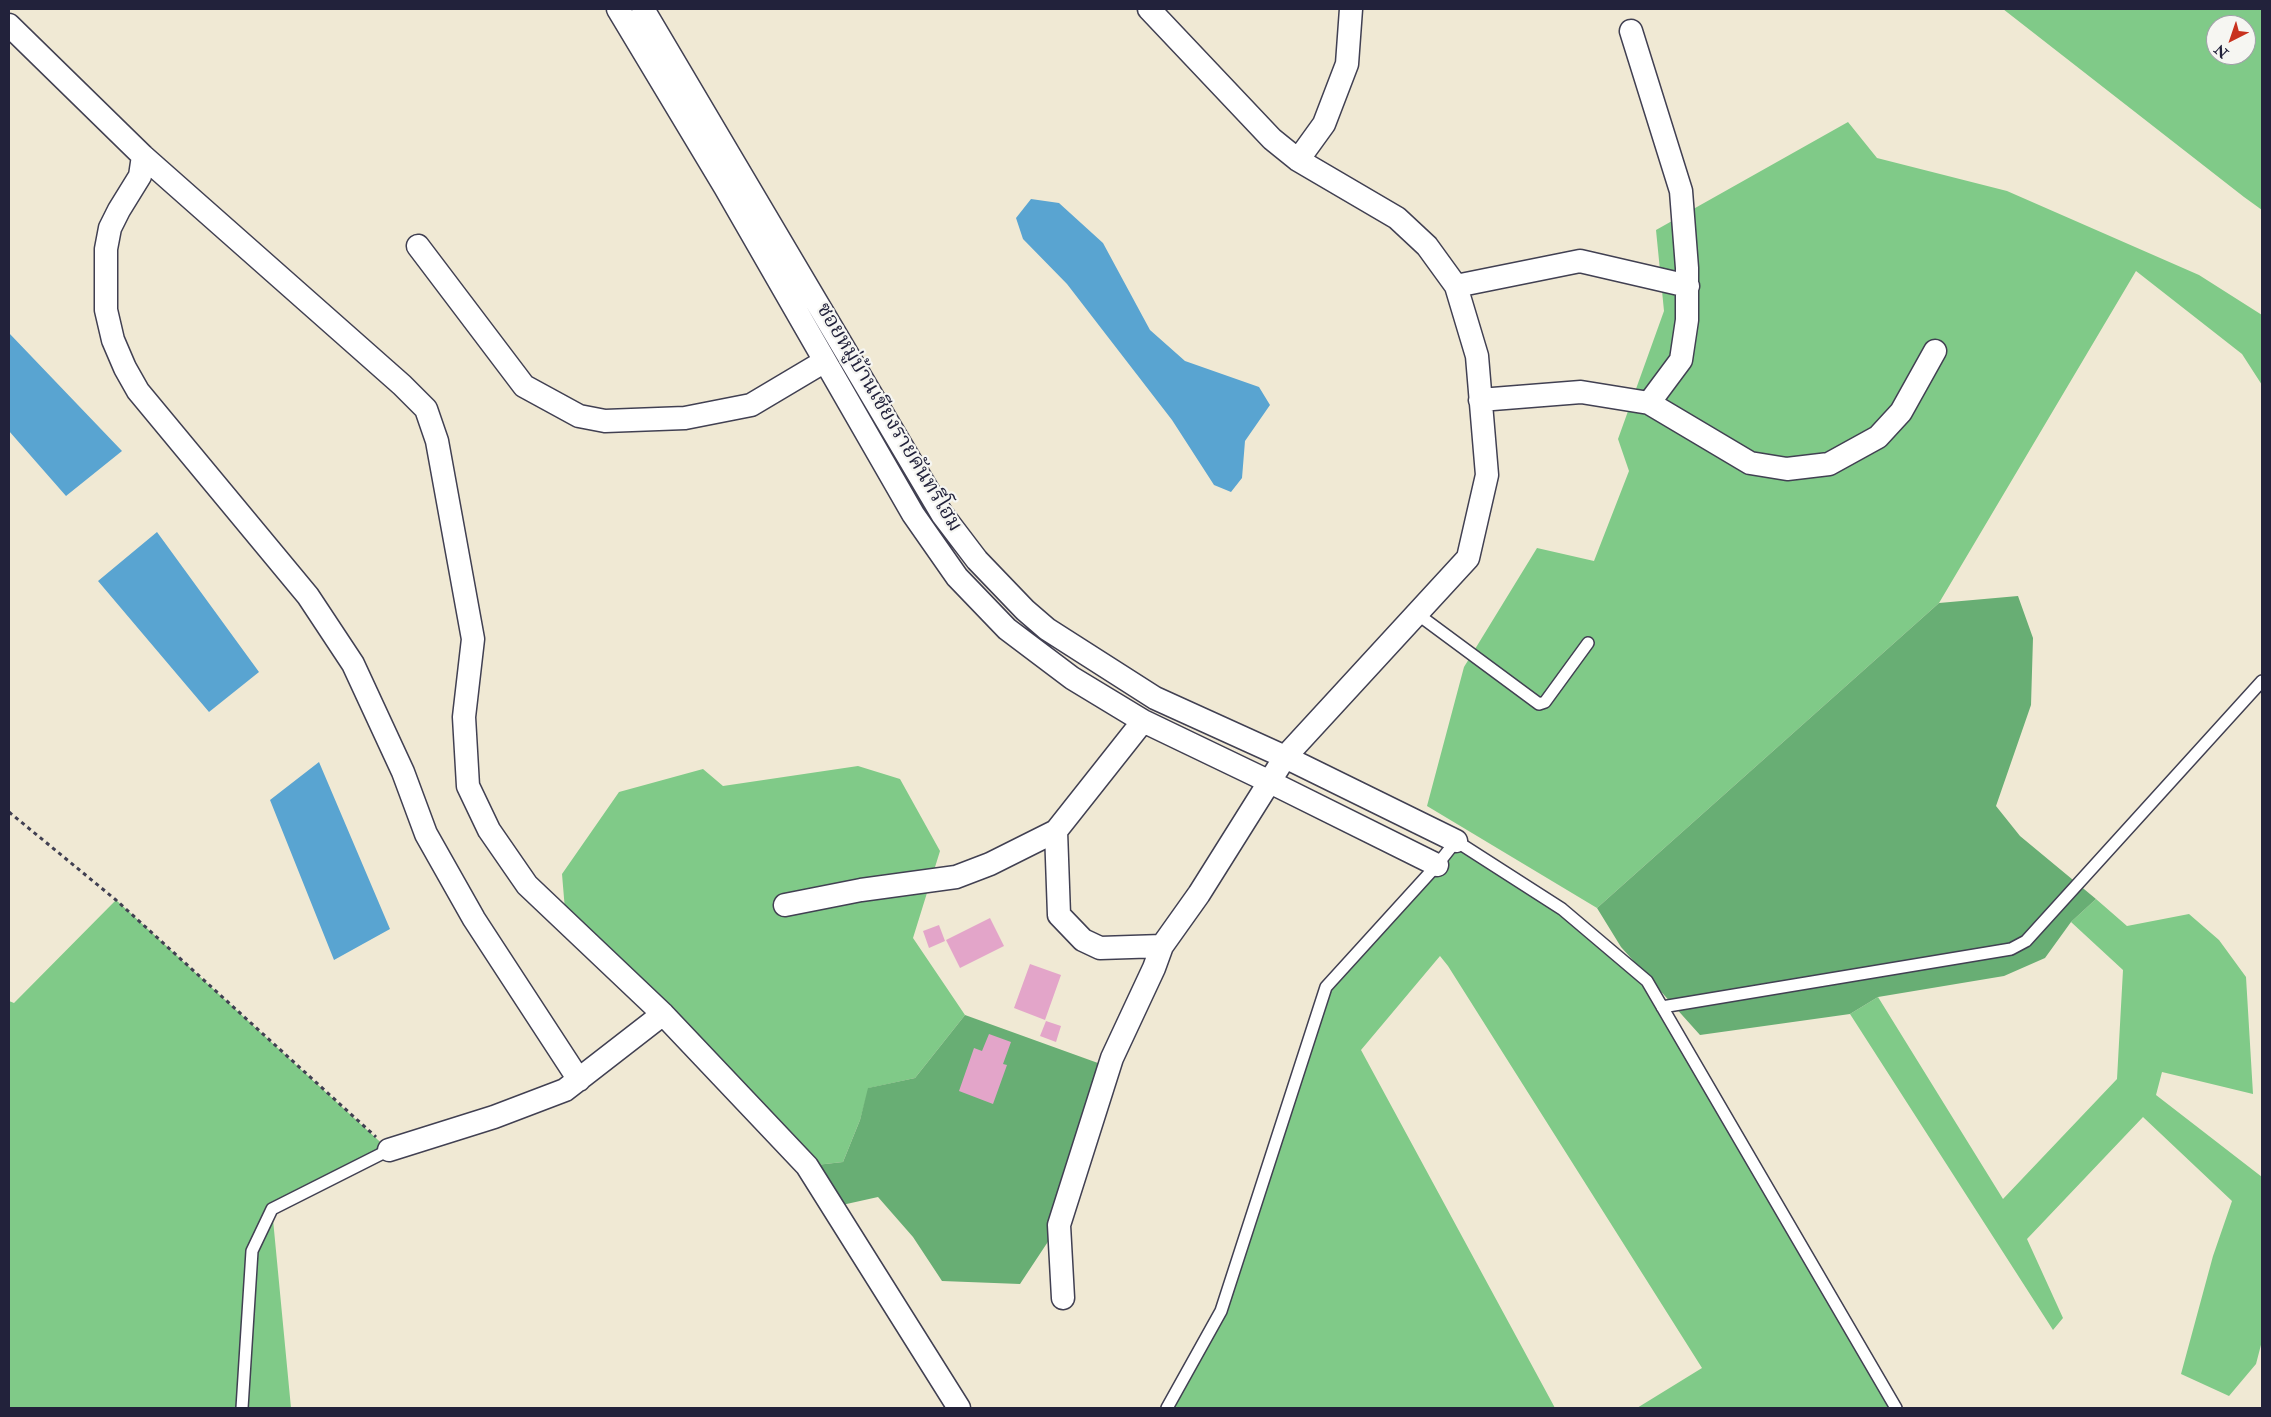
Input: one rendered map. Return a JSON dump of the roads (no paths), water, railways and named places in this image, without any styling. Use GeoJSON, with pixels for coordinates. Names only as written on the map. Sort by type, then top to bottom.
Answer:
{"type":"FeatureCollection","features":[{"type":"Feature","properties":{"kind":"street"},"geometry":{"type":"LineString","coordinates":[[618,9],[734,182],[825,361],[924,507]]}},
{"type":"Feature","properties":{"kind":"street","name":"ซอยหมู่บ้านเชียงรายคันทรีโฮม"},"geometry":{"type":"LineString","coordinates":[[643,9],[734,182],[924,507],[942,514],[977,560],[1016,620],[1047,629],[1149,710],[1284,758],[1456,840]]}},
{"type":"Feature","properties":{"kind":"street"},"geometry":{"type":"LineString","coordinates":[[1064,1298],[1059,1225],[1112,1058],[1154,968],[1162,946],[1199,894],[1284,758],[1468,558],[1487,475],[1477,356],[1456,286],[1427,246],[1397,218],[1298,160],[1272,140],[1149,9]]}},
{"type":"Feature","properties":{"kind":"street"},"geometry":{"type":"LineString","coordinates":[[1298,160],[1324,124],[1347,64],[1351,9]]}},
{"type":"Feature","properties":{"kind":"street"},"geometry":{"type":"LineString","coordinates":[[9,25],[143,156],[395,378],[426,409],[437,441],[473,639],[464,717],[468,786],[489,830],[527,885],[663,1014],[808,1166],[959,1408]]}},
{"type":"Feature","properties":{"kind":"street"},"geometry":{"type":"LineString","coordinates":[[1631,31],[1681,191],[1688,286],[1687,320],[1682,360],[1649,403]]}},
{"type":"Feature","properties":{"kind":"street"},"geometry":{"type":"LineString","coordinates":[[143,156],[140,176],[118,210],[110,228],[106,249],[106,310],[112,340],[125,368],[138,391],[308,596],[353,664],[403,772],[426,834],[474,919],[579,1080]]}},
{"type":"Feature","properties":{"kind":"street"},"geometry":{"type":"LineString","coordinates":[[418,246],[524,386],[579,416],[605,420],[685,418],[750,405],[825,361]]}},
{"type":"Feature","properties":{"kind":"street"},"geometry":{"type":"LineString","coordinates":[[1456,286],[1580,261],[1688,286]]}},
{"type":"Feature","properties":{"kind":"street"},"geometry":{"type":"LineString","coordinates":[[1480,400],[1580,392],[1649,403],[1750,463],[1787,469],[1829,464],[1878,438],[1901,412],[1935,350]]}},
{"type":"Feature","properties":{"kind":"street"},"geometry":{"type":"LineString","coordinates":[[785,905],[861,890],[956,877],[990,864],[1056,831],[1149,710],[1270,782],[1437,865]]}},
{"type":"Feature","properties":{"kind":"street"},"geometry":{"type":"LineString","coordinates":[[1056,831],[1059,915],[1070,928],[1083,940],[1100,948],[1162,946]]}},
{"type":"Feature","properties":{"kind":"street"},"geometry":{"type":"LineString","coordinates":[[389,1150],[494,1117],[565,1090],[663,1014]]}},
{"type":"Feature","properties":{"kind":"lane"},"geometry":{"type":"LineString","coordinates":[[1416,613],[1539,704],[1545,702],[1588,643]]}},
{"type":"Feature","properties":{"kind":"lane"},"geometry":{"type":"LineString","coordinates":[[1662,1007],[2011,949],[2026,941],[2262,681]]}},
{"type":"Feature","properties":{"kind":"lane"},"geometry":{"type":"LineString","coordinates":[[1167,1408],[1221,1311],[1326,987],[1437,865],[1456,840],[1562,909],[1647,981],[1896,1408]]}},
{"type":"Feature","properties":{"kind":"lane"},"geometry":{"type":"LineString","coordinates":[[242,1408],[252,1251],[272,1209],[389,1150]]}},
{"type":"Feature","properties":{"kind":"water"},"geometry":{"type":"Polygon","coordinates":[[[1031,199],[1059,203],[1103,243],[1150,330],[1185,361],[1259,387],[1270,405],[1245,441],[1242,478],[1231,492],[1214,485],[1172,420],[1067,284],[1023,239],[1016,218],[1031,199]]]}},
{"type":"Feature","properties":{"kind":"water"},"geometry":{"type":"Polygon","coordinates":[[[9,333],[122,451],[66,496],[9,431],[9,333]]]}},
{"type":"Feature","properties":{"kind":"water"},"geometry":{"type":"Polygon","coordinates":[[[157,532],[259,672],[209,712],[98,581],[157,532]]]}},
{"type":"Feature","properties":{"kind":"water"},"geometry":{"type":"Polygon","coordinates":[[[319,762],[390,929],[334,960],[270,800],[319,762]]]}}]}
